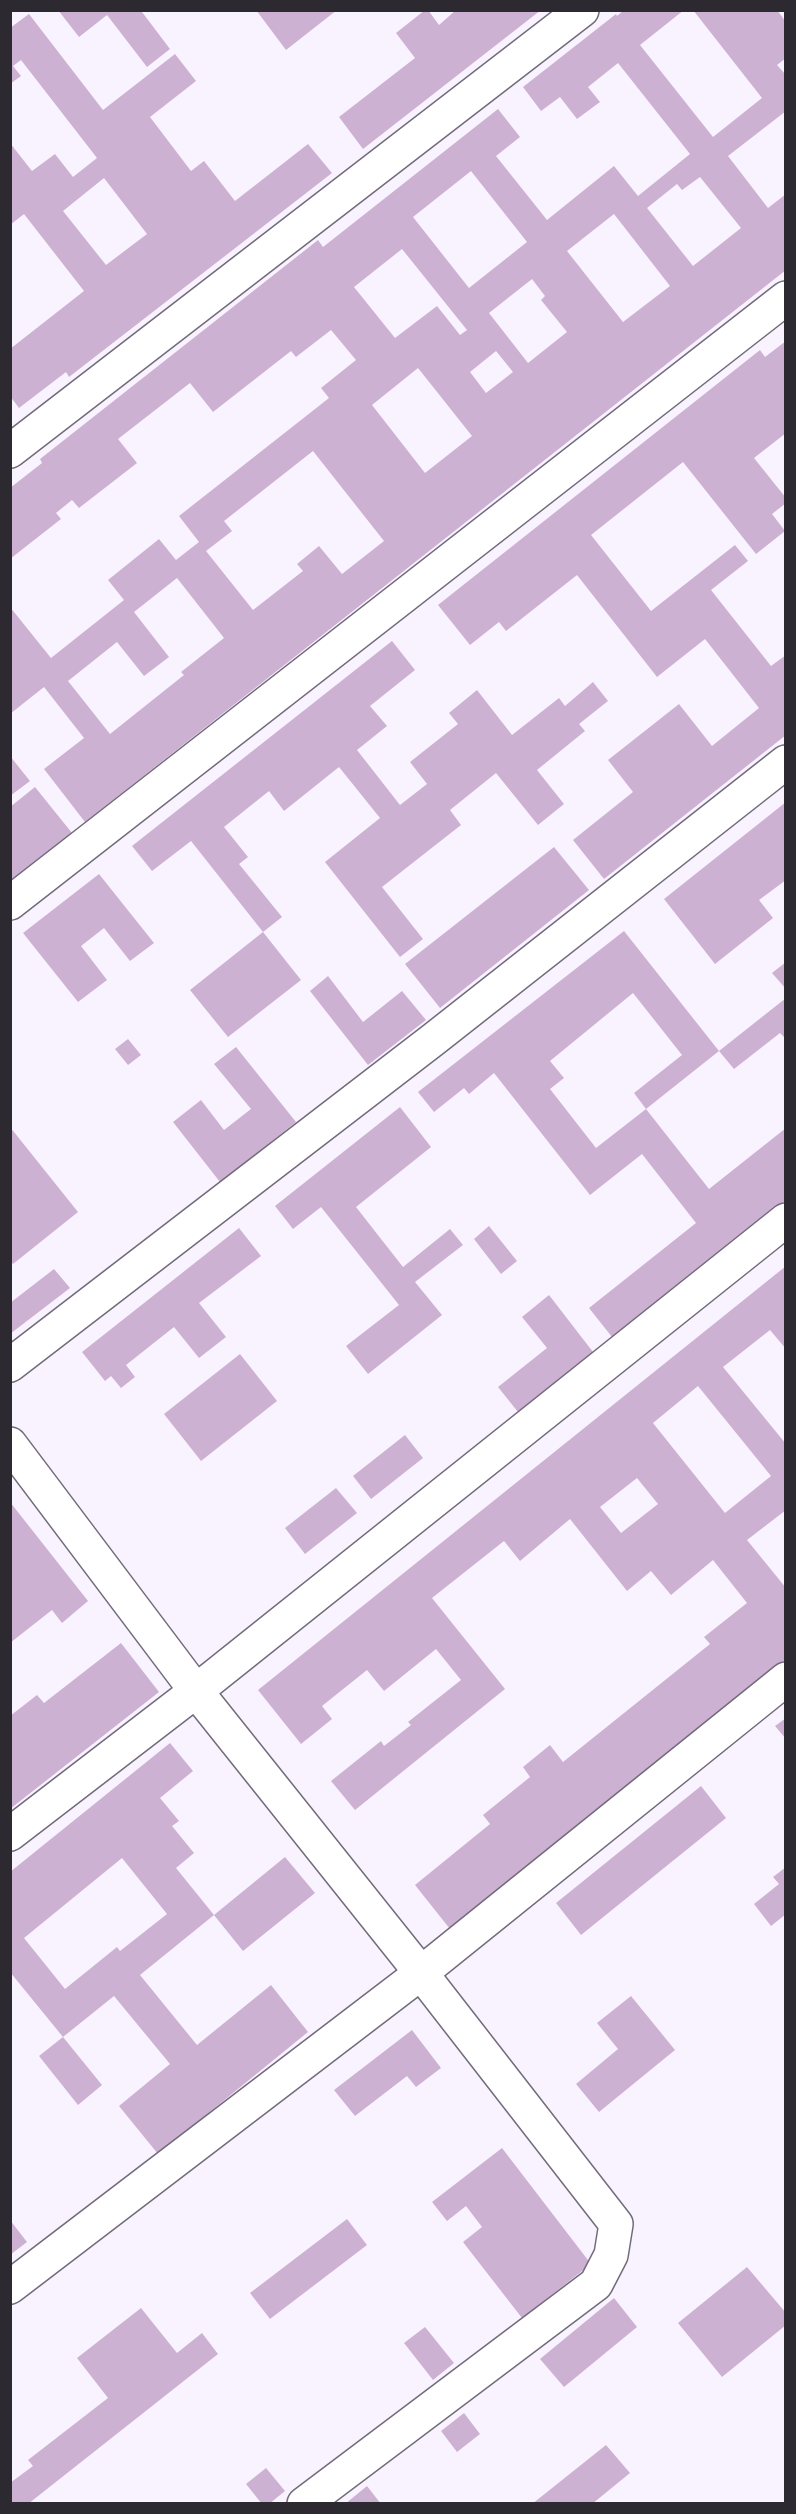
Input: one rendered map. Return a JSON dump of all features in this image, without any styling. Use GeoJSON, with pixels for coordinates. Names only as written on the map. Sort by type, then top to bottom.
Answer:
{"type":"FeatureCollection","features":[{"type":"Feature","properties":{"kind":"street"},"geometry":{"type":"LineString","coordinates":[[10,451],[582,10]]}},
{"type":"Feature","properties":{"kind":"street"},"geometry":{"type":"LineString","coordinates":[[10,903],[786,298]]}},
{"type":"Feature","properties":{"kind":"street"},"geometry":{"type":"LineString","coordinates":[[10,1365],[434,1039],[786,762]]}},
{"type":"Feature","properties":{"kind":"street"},"geometry":{"type":"LineString","coordinates":[[10,1834],[196,1691],[786,1220]]}},
{"type":"Feature","properties":{"kind":"street"},"geometry":{"type":"LineString","coordinates":[[10,1444],[196,1691],[421,1973],[616,2224],[611,2255],[596,2284],[304,2504]]}},
{"type":"Feature","properties":{"kind":"street"},"geometry":{"type":"LineString","coordinates":[[10,2287],[421,1973],[786,1678]]}},
{"type":"Feature","properties":{"kind":"building"},"geometry":{"type":"Polygon","coordinates":[[[58,10],[144,10],[142,12],[170,49],[147,67],[107,15],[79,37],[58,10]]]}},
{"type":"Feature","properties":{"kind":"building"},"geometry":{"type":"Polygon","coordinates":[[[256,10],[337,10],[286,50],[256,10]]]}},
{"type":"Feature","properties":{"kind":"building"},"geometry":{"type":"Polygon","coordinates":[[[428,10],[439,25],[456,10],[541,10],[363,149],[339,117],[415,58],[396,33],[428,10]]]}},
{"type":"Feature","properties":{"kind":"building"},"geometry":{"type":"Polygon","coordinates":[[[624,10],[684,10],[640,45],[713,137],[762,98],[693,10],[777,10],[786,22],[786,58],[777,65],[786,75],[786,111],[728,156],[768,208],[786,194],[786,270],[85,822],[44,769],[84,738],[44,687],[10,714],[10,607],[51,658],[124,600],[108,580],[159,539],[176,560],[199,542],[179,516],[329,398],[321,388],[356,360],[331,330],[296,357],[291,351],[213,412],[190,383],[118,439],[137,463],[79,508],[72,500],[56,513],[61,519],[10,559],[10,488],[42,463],[40,459],[318,240],[323,247],[498,109],[520,137],[496,156],[547,220],[614,166],[638,196],[690,154],[618,63],[588,87],[600,102],[577,119],[560,97],[541,111],[523,87],[616,14],[617,16],[624,10]],[[471,171],[413,217],[469,288],[527,242],[471,171]],[[700,177],[682,190],[677,184],[647,208],[693,266],[741,228],[700,177]],[[614,214],[567,251],[623,322],[670,286],[614,214]],[[402,249],[354,287],[395,338],[437,306],[460,335],[467,330],[402,249]],[[532,279],[489,313],[528,363],[567,332],[541,300],[545,296],[532,279]],[[496,351],[470,372],[486,393],[513,372],[496,351]],[[418,368],[372,405],[425,473],[472,436],[418,368]],[[313,451],[224,521],[232,531],[206,551],[253,610],[303,571],[297,564],[319,546],[342,574],[384,541],[313,451]],[[177,578],[134,612],[169,657],[144,676],[117,642],[68,681],[110,734],[184,675],[181,672],[224,638],[177,578]]]}},
{"type":"Feature","properties":{"kind":"building"},"geometry":{"type":"Polygon","coordinates":[[[29,14],[103,110],[175,54],[196,81],[150,117],[191,171],[204,161],[235,201],[308,144],[332,173],[69,377],[66,372],[19,408],[10,396],[10,349],[84,291],[24,214],[10,225],[10,143],[32,171],[55,154],[73,177],[97,158],[21,60],[13,66],[21,76],[10,84],[10,28],[29,14]],[[104,178],[63,211],[106,265],[147,234],[104,178]]]}},
{"type":"Feature","properties":{"kind":"building"},"geometry":{"type":"Polygon","coordinates":[[[786,341],[786,433],[754,458],[786,498],[786,503],[772,514],[785,531],[756,554],[683,462],[591,535],[651,611],[735,545],[748,561],[711,590],[771,666],[786,655],[786,735],[604,879],[573,840],[633,792],[608,760],[679,704],[712,746],[759,708],[705,639],[657,677],[577,575],[506,631],[499,622],[470,645],[438,605],[760,350],[765,357],[786,341]]]}},
{"type":"Feature","properties":{"kind":"building"},"geometry":{"type":"Polygon","coordinates":[[[392,641],[415,670],[370,706],[387,726],[357,750],[400,805],[427,784],[410,762],[458,724],[449,713],[477,690],[512,735],[559,698],[565,706],[593,682],[608,701],[579,724],[585,731],[537,770],[564,804],[538,825],[496,773],[450,810],[461,825],[382,887],[423,939],[400,957],[325,862],[380,818],[339,767],[284,811],[269,791],[224,827],[248,857],[239,864],[282,917],[263,932],[191,841],[152,871],[132,846],[392,641]]]}},
{"type":"Feature","properties":{"kind":"building"},"geometry":{"type":"Polygon","coordinates":[[[10,756],[30,781],[10,796],[10,756]]]}},
{"type":"Feature","properties":{"kind":"building"},"geometry":{"type":"Polygon","coordinates":[[[35,787],[72,833],[10,882],[10,807],[35,787]]]}},
{"type":"Feature","properties":{"kind":"building"},"geometry":{"type":"Polygon","coordinates":[[[786,802],[786,880],[759,900],[773,918],[715,964],[664,899],[786,802]]]}},
{"type":"Feature","properties":{"kind":"building"},"geometry":{"type":"Polygon","coordinates":[[[554,847],[589,890],[440,1008],[405,964],[554,847]]]}},
{"type":"Feature","properties":{"kind":"building"},"geometry":{"type":"Polygon","coordinates":[[[99,874],[154,943],[130,961],[104,928],[81,946],[107,980],[78,1002],[23,933],[99,874]]]}},
{"type":"Feature","properties":{"kind":"building"},"geometry":{"type":"Polygon","coordinates":[[[624,931],[719,1051],[646,1109],[709,1189],[786,1128],[786,1200],[612,1337],[589,1308],[696,1223],[642,1154],[590,1195],[494,1073],[469,1094],[464,1088],[434,1112],[418,1092],[624,931]],[[633,993],[550,1061],[564,1078],[550,1089],[596,1148],[646,1109],[634,1093],[682,1055],[633,993]]]}},
{"type":"Feature","properties":{"kind":"building"},"geometry":{"type":"Polygon","coordinates":[[[263,932],[301,980],[228,1037],[190,990],[263,932]]]}},
{"type":"Feature","properties":{"kind":"building"},"geometry":{"type":"Polygon","coordinates":[[[786,962],[786,989],[772,973],[786,962]]]}},
{"type":"Feature","properties":{"kind":"building"},"geometry":{"type":"Polygon","coordinates":[[[328,976],[363,1022],[402,991],[426,1020],[368,1065],[310,991],[328,976]]]}},
{"type":"Feature","properties":{"kind":"building"},"geometry":{"type":"Polygon","coordinates":[[[786,998],[786,1039],[780,1033],[734,1069],[719,1051],[786,998]]]}},
{"type":"Feature","properties":{"kind":"building"},"geometry":{"type":"Polygon","coordinates":[[[128,1039],[141,1055],[128,1065],[115,1049],[128,1039]]]}},
{"type":"Feature","properties":{"kind":"building"},"geometry":{"type":"Polygon","coordinates":[[[236,1047],[296,1122],[220,1182],[173,1122],[201,1100],[224,1130],[251,1109],[214,1064],[236,1047]]]}},
{"type":"Feature","properties":{"kind":"building"},"geometry":{"type":"Polygon","coordinates":[[[400,1107],[431,1147],[356,1207],[403,1267],[450,1229],[463,1245],[415,1282],[442,1315],[368,1374],[346,1346],[399,1305],[321,1207],[293,1229],[275,1206],[400,1107]]]}},
{"type":"Feature","properties":{"kind":"building"},"geometry":{"type":"Polygon","coordinates":[[[10,1127],[78,1212],[13,1264],[10,1260],[10,1127]]]}},
{"type":"Feature","properties":{"kind":"building"},"geometry":{"type":"Polygon","coordinates":[[[489,1226],[517,1261],[501,1274],[474,1239],[489,1226]]]}},
{"type":"Feature","properties":{"kind":"building"},"geometry":{"type":"Polygon","coordinates":[[[239,1228],[261,1256],[199,1303],[226,1337],[199,1358],[174,1327],[126,1365],[135,1377],[121,1388],[111,1376],[105,1381],[82,1352],[239,1228]]]}},
{"type":"Feature","properties":{"kind":"building"},"geometry":{"type":"Polygon","coordinates":[[[786,1266],[786,1349],[770,1330],[723,1367],[786,1444],[786,1510],[747,1540],[786,1588],[786,1659],[450,1929],[415,1885],[490,1824],[483,1815],[530,1777],[523,1767],[550,1745],[563,1762],[710,1644],[704,1637],[747,1603],[713,1560],[671,1595],[651,1571],[627,1591],[570,1519],[520,1561],[504,1541],[432,1598],[505,1689],[355,1810],[331,1781],[381,1741],[384,1746],[411,1725],[408,1722],[461,1680],[436,1649],[384,1691],[367,1670],[322,1706],[332,1719],[301,1744],[258,1690],[786,1266]],[[698,1386],[653,1423],[725,1513],[771,1476],[698,1386]],[[637,1478],[600,1507],[621,1533],[658,1504],[637,1478]]]}},
{"type":"Feature","properties":{"kind":"building"},"geometry":{"type":"Polygon","coordinates":[[[54,1269],[70,1288],[10,1334],[10,1303],[54,1269]]]}},
{"type":"Feature","properties":{"kind":"building"},"geometry":{"type":"Polygon","coordinates":[[[549,1295],[593,1352],[518,1412],[498,1387],[547,1348],[522,1317],[549,1295]]]}},
{"type":"Feature","properties":{"kind":"building"},"geometry":{"type":"Polygon","coordinates":[[[240,1354],[277,1401],[201,1461],[164,1414],[240,1354]]]}},
{"type":"Feature","properties":{"kind":"building"},"geometry":{"type":"Polygon","coordinates":[[[405,1435],[423,1458],[371,1499],[353,1476],[405,1435]]]}},
{"type":"Feature","properties":{"kind":"building"},"geometry":{"type":"Polygon","coordinates":[[[336,1488],[357,1513],[305,1554],[285,1528],[336,1488]]]}},
{"type":"Feature","properties":{"kind":"building"},"geometry":{"type":"Polygon","coordinates":[[[10,1502],[88,1601],[62,1623],[52,1610],[10,1643],[10,1502]]]}},
{"type":"Feature","properties":{"kind":"building"},"geometry":{"type":"Polygon","coordinates":[[[121,1643],[159,1692],[10,1809],[10,1716],[37,1695],[44,1703],[121,1643]]]}},
{"type":"Feature","properties":{"kind":"building"},"geometry":{"type":"Polygon","coordinates":[[[786,1718],[786,1739],[775,1726],[786,1718]]]}},
{"type":"Feature","properties":{"kind":"building"},"geometry":{"type":"Polygon","coordinates":[[[170,1743],[193,1771],[160,1798],[179,1821],[172,1826],[194,1853],[176,1868],[214,1915],[140,1975],[197,2045],[271,1985],[308,2032],[158,2154],[119,2106],[170,2064],[114,1996],[63,2037],[10,1972],[10,1872],[170,1743]],[[122,1858],[24,1938],[65,1989],[117,1947],[120,1951],[167,1914],[122,1858]]]}},
{"type":"Feature","properties":{"kind":"building"},"geometry":{"type":"Polygon","coordinates":[[[701,1786],[726,1818],[581,1935],[556,1903],[701,1786]]]}},
{"type":"Feature","properties":{"kind":"building"},"geometry":{"type":"Polygon","coordinates":[[[285,1857],[315,1893],[243,1951],[214,1915],[285,1857]]]}},
{"type":"Feature","properties":{"kind":"building"},"geometry":{"type":"Polygon","coordinates":[[[786,1867],[786,1914],[771,1926],[754,1904],[779,1884],[773,1877],[786,1867]]]}},
{"type":"Feature","properties":{"kind":"building"},"geometry":{"type":"Polygon","coordinates":[[[631,1996],[675,2050],[599,2112],[576,2084],[618,2049],[597,2023],[631,1996]]]}},
{"type":"Feature","properties":{"kind":"building"},"geometry":{"type":"Polygon","coordinates":[[[412,2030],[441,2068],[416,2087],[407,2076],[355,2116],[334,2090],[412,2030]]]}},
{"type":"Feature","properties":{"kind":"building"},"geometry":{"type":"Polygon","coordinates":[[[63,2037],[102,2085],[78,2105],[39,2056],[63,2037]]]}},
{"type":"Feature","properties":{"kind":"building"},"geometry":{"type":"Polygon","coordinates":[[[502,2148],[591,2264],[522,2318],[463,2242],[482,2227],[466,2206],[447,2221],[432,2202],[502,2148]]]}},
{"type":"Feature","properties":{"kind":"building"},"geometry":{"type":"Polygon","coordinates":[[[347,2219],[367,2245],[270,2319],[250,2293],[347,2219]]]}},
{"type":"Feature","properties":{"kind":"building"},"geometry":{"type":"Polygon","coordinates":[[[10,2220],[27,2242],[10,2255],[10,2220]]]}},
{"type":"Feature","properties":{"kind":"building"},"geometry":{"type":"Polygon","coordinates":[[[747,2267],[786,2313],[786,2325],[722,2377],[678,2323],[747,2267]]]}},
{"type":"Feature","properties":{"kind":"building"},"geometry":{"type":"Polygon","coordinates":[[[614,2298],[637,2327],[564,2387],[540,2359],[614,2298]]]}},
{"type":"Feature","properties":{"kind":"building"},"geometry":{"type":"Polygon","coordinates":[[[141,2308],[177,2353],[202,2333],[218,2354],[28,2504],[10,2504],[10,2483],[33,2466],[28,2460],[108,2398],[77,2358],[141,2308]]]}},
{"type":"Feature","properties":{"kind":"building"},"geometry":{"type":"Polygon","coordinates":[[[425,2327],[454,2363],[433,2380],[404,2343],[425,2327]]]}},
{"type":"Feature","properties":{"kind":"building"},"geometry":{"type":"Polygon","coordinates":[[[464,2413],[480,2434],[457,2452],[441,2431],[464,2413]]]}},
{"type":"Feature","properties":{"kind":"building"},"geometry":{"type":"Polygon","coordinates":[[[606,2445],[630,2473],[592,2504],[532,2504],[606,2445]]]}},
{"type":"Feature","properties":{"kind":"building"},"geometry":{"type":"Polygon","coordinates":[[[266,2468],[285,2491],[269,2504],[262,2504],[246,2484],[266,2468]]]}},
{"type":"Feature","properties":{"kind":"building"},"geometry":{"type":"Polygon","coordinates":[[[367,2486],[381,2504],[345,2504],[367,2486]]]}}]}
